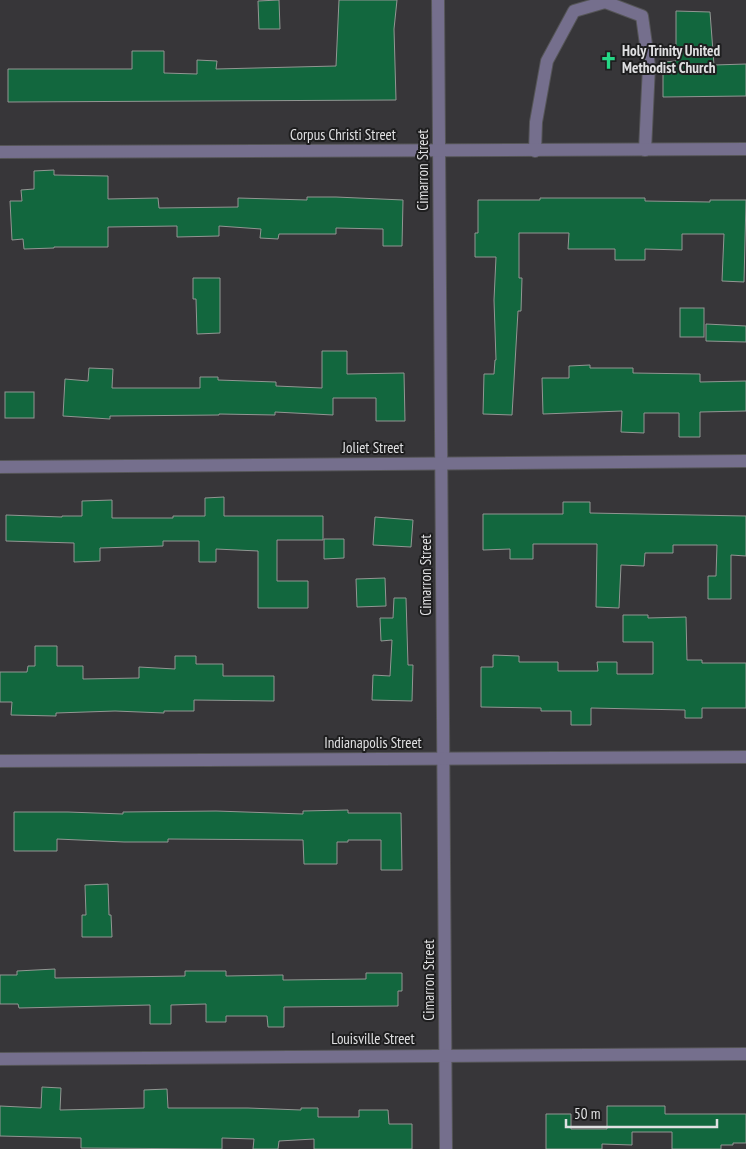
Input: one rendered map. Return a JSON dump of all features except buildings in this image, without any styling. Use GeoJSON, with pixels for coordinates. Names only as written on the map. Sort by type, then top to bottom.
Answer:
{"type":"FeatureCollection","features":[{"type":"Feature","properties":{"kind":"street","name":"Cimarron Street"},"geometry":{"type":"LineString","coordinates":[[438,0],[446,1149]]}},
{"type":"Feature","properties":{"kind":"street"},"geometry":{"type":"LineString","coordinates":[[535,151],[536,122],[548,61],[574,11],[605,2],[642,16],[649,66],[645,150]]}},
{"type":"Feature","properties":{"kind":"street","name":"Corpus Christi Street"},"geometry":{"type":"LineString","coordinates":[[0,152],[746,149]]}},
{"type":"Feature","properties":{"kind":"street","name":"Joliet Street"},"geometry":{"type":"LineString","coordinates":[[0,467],[746,461]]}},
{"type":"Feature","properties":{"kind":"street","name":"Indianapolis Street"},"geometry":{"type":"LineString","coordinates":[[0,761],[746,757]]}},
{"type":"Feature","properties":{"kind":"street","name":"Louisville Street"},"geometry":{"type":"LineString","coordinates":[[0,1059],[746,1054]]}},
{"type":"Feature","properties":{"kind":"place","name":"Holy Trinity United Methodist Church"},"geometry":{"type":"Point","coordinates":[608,60]}}]}
